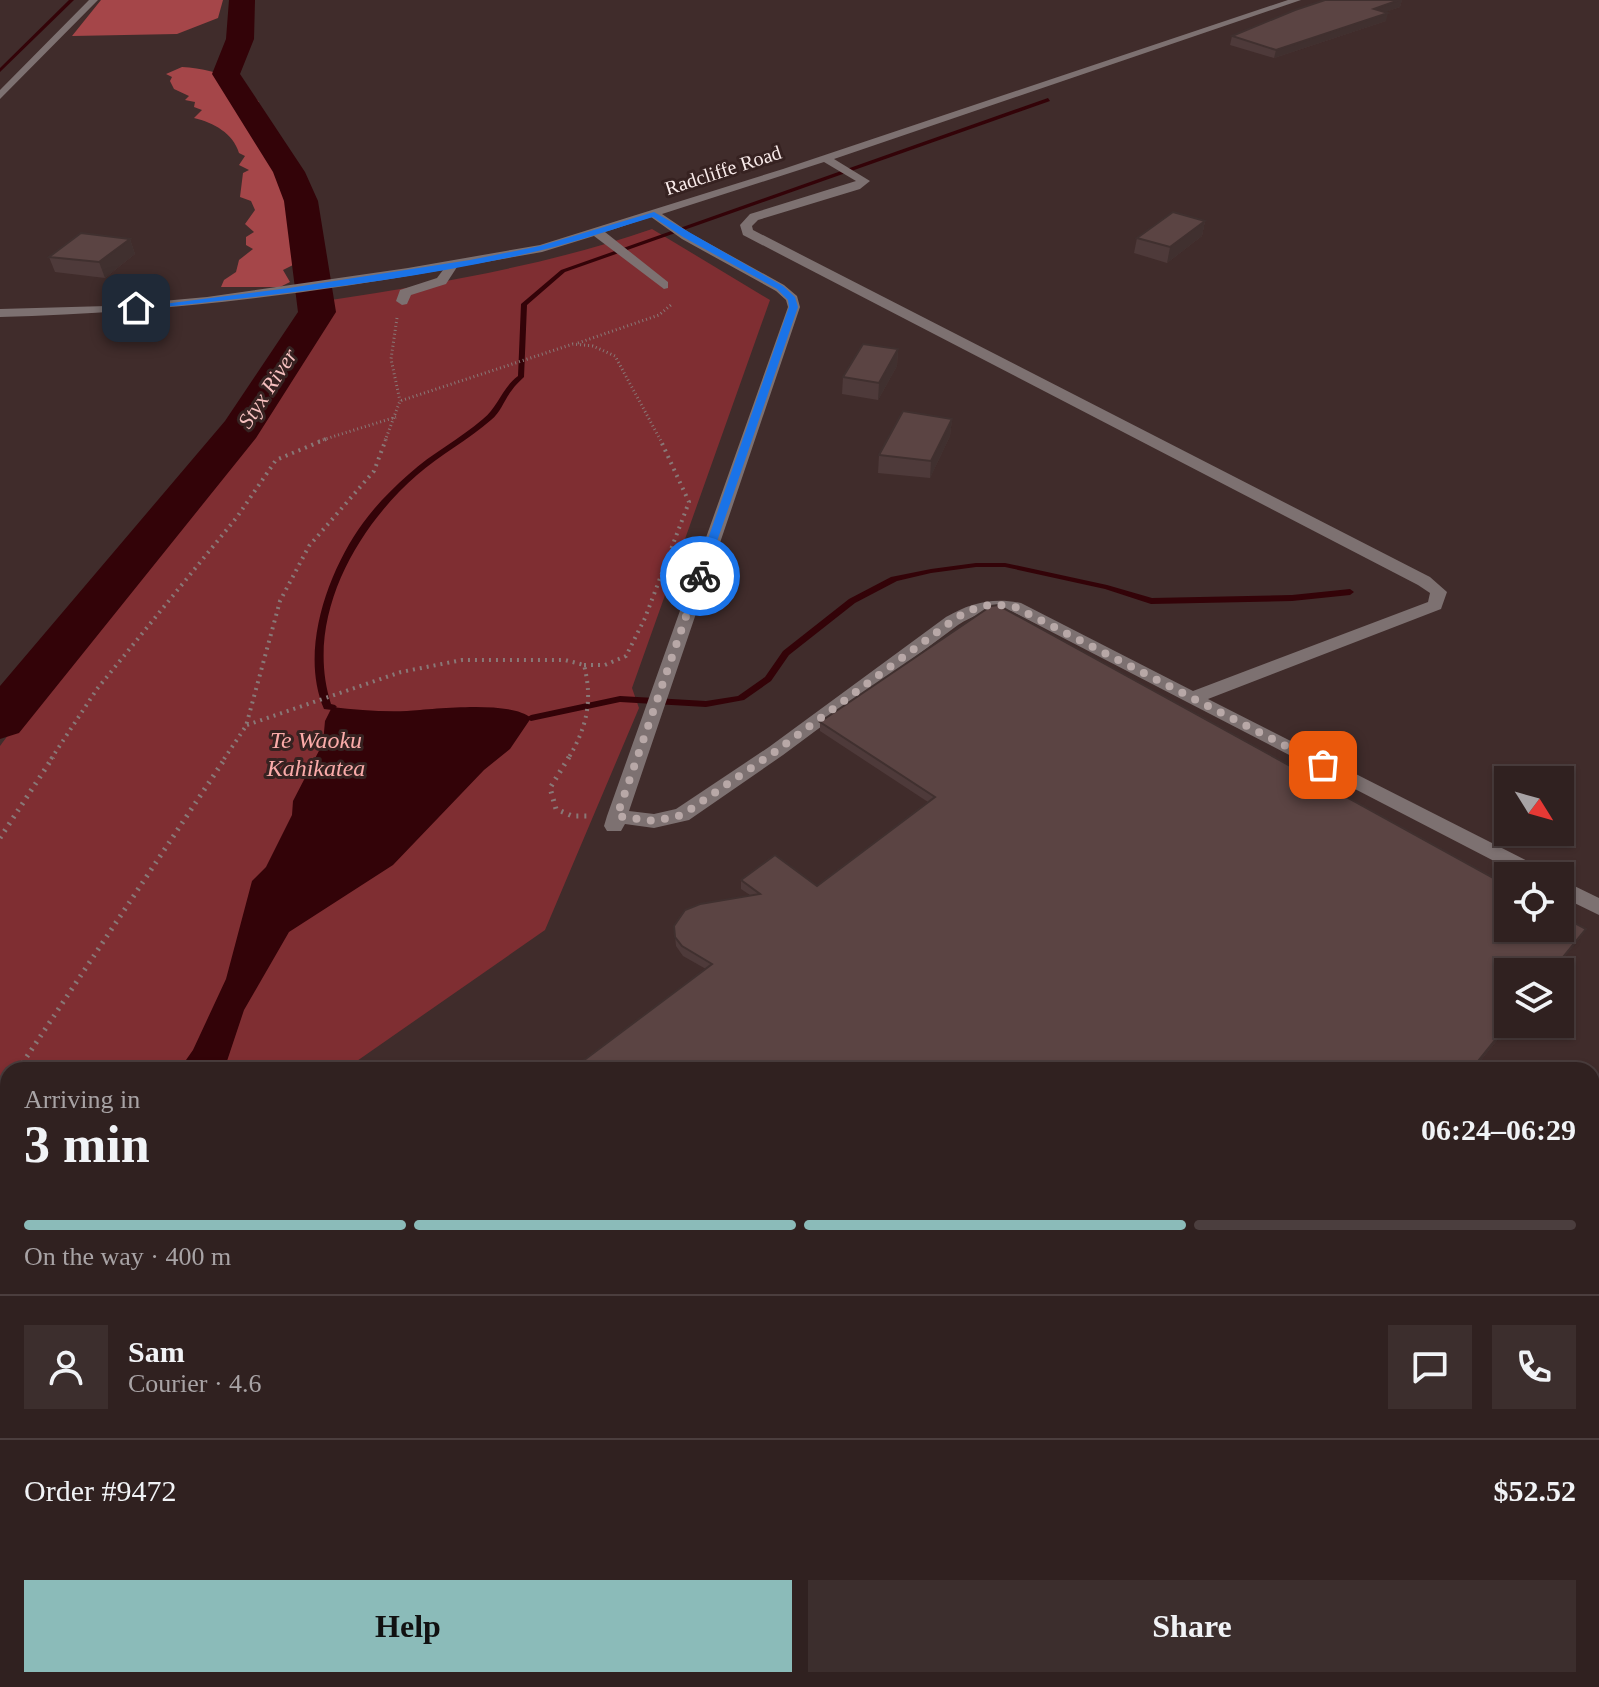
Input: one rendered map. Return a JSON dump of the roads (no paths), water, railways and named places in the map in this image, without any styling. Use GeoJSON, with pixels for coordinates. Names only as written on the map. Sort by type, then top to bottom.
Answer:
{"type":"FeatureCollection","features":[{"type":"Feature","properties":{"kind":"street"},"geometry":{"type":"LineString","coordinates":[[0,96],[94,0]]}},
{"type":"Feature","properties":{"kind":"street","name":"Radcliffe Road"},"geometry":{"type":"LineString","coordinates":[[0,313],[165,306],[289,291],[509,255],[654,214],[1297,0]]}},
{"type":"Feature","properties":{"kind":"street"},"geometry":{"type":"LineString","coordinates":[[824,158],[864,181],[856,187],[760,215],[745,228],[755,236],[1135,434],[1424,581],[1439,592],[1435,605],[1195,697]]}},
{"type":"Feature","properties":{"kind":"street"},"geometry":{"type":"LineString","coordinates":[[654,214],[780,288],[792,299],[793,312],[615,822],[654,821],[682,815],[776,751],[952,621],[972,608],[993,603],[1015,607],[1513,862]]}},
{"type":"Feature","properties":{"kind":"street"},"geometry":{"type":"LineString","coordinates":[[597,232],[664,285]]}},
{"type":"Feature","properties":{"kind":"street"},"geometry":{"type":"LineString","coordinates":[[402,301],[405,293],[442,281],[451,266]]}},
{"type":"Feature","properties":{"kind":"street"},"geometry":{"type":"LineString","coordinates":[[1574,894],[1599,907]]}},
{"type":"Feature","properties":{"kind":"waterway"},"geometry":{"type":"LineString","coordinates":[[0,71],[72,0]]}},
{"type":"Feature","properties":{"kind":"waterway","name":"Styx River"},"geometry":{"type":"LineString","coordinates":[[0,721],[241,429],[317,312],[301,201],[289,172],[226,74],[240,39],[242,0]]}},
{"type":"Feature","properties":{"kind":"waterway"},"geometry":{"type":"LineString","coordinates":[[332,707],[327,707],[321,683],[320,647],[326,611],[343,564],[380,507],[413,474],[488,419],[498,409],[510,387],[521,377],[524,304],[563,271],[1048,100]]}},
{"type":"Feature","properties":{"kind":"waterway"},"geometry":{"type":"LineString","coordinates":[[531,718],[620,699],[706,704],[741,698],[768,679],[786,653],[852,601],[894,579],[931,571],[1005,565],[1107,587],[1151,601],[1292,598],[1350,592]]}},
{"type":"Feature","properties":{"kind":"park label","name":"Te Waoku Kahikatea"},"geometry":{"type":"Point","coordinates":[316,754]}}]}
